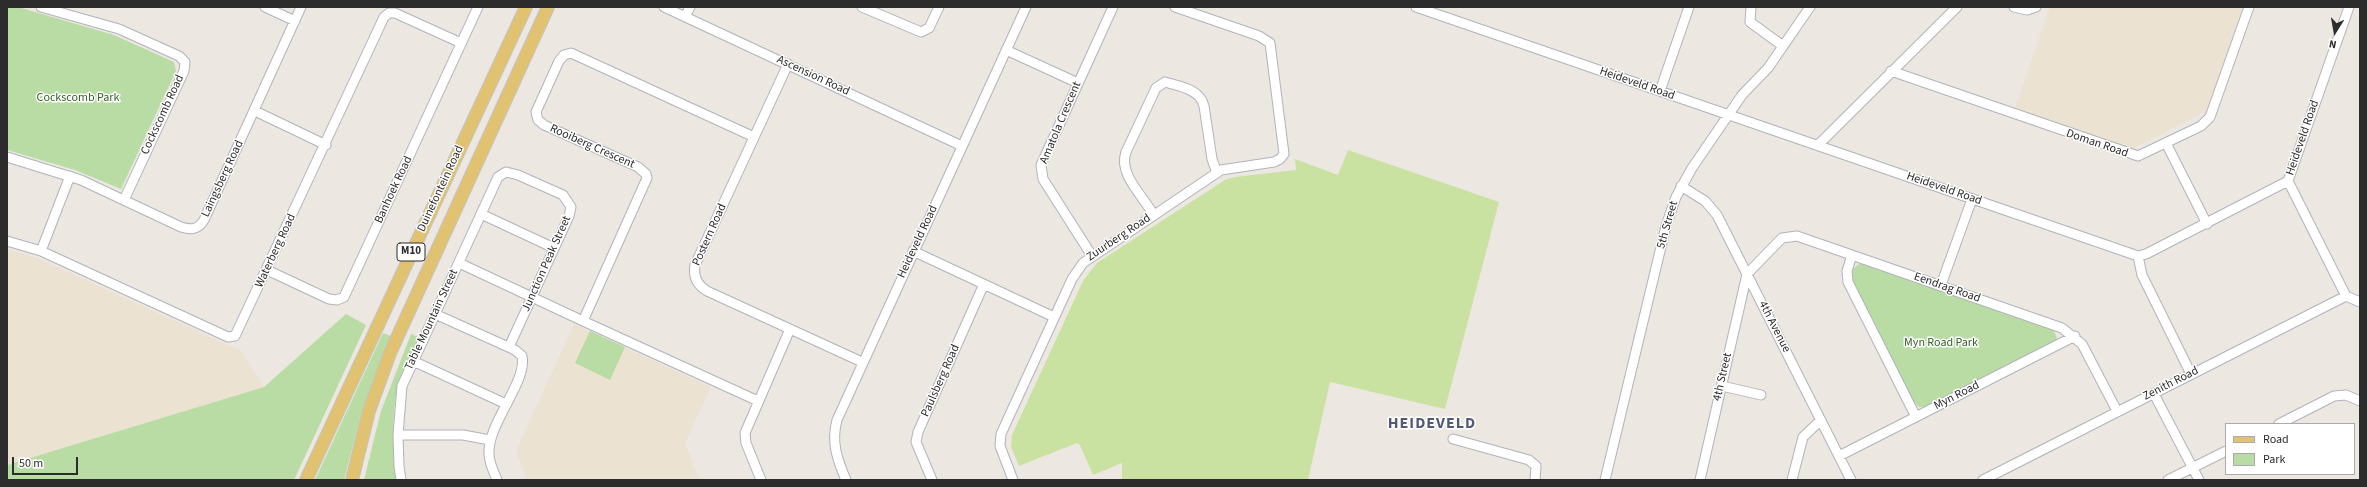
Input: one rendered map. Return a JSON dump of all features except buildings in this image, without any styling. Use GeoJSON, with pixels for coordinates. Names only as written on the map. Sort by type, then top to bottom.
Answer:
{"type":"FeatureCollection","features":[{"type":"Feature","properties":{"kind":"main road","name":"Duinefontein Road"},"geometry":{"type":"LineString","coordinates":[[306,480],[526,7]]}},
{"type":"Feature","properties":{"kind":"main road","name":"Duinefontein Road"},"geometry":{"type":"LineString","coordinates":[[352,480],[369,411],[390,353],[548,7]]}},
{"type":"Feature","properties":{"kind":"street","name":"Cockscomb Road"},"geometry":{"type":"LineString","coordinates":[[41,7],[119,29],[179,56],[185,62],[184,71],[124,200]]}},
{"type":"Feature","properties":{"kind":"street"},"geometry":{"type":"LineString","coordinates":[[265,7],[295,21]]}},
{"type":"Feature","properties":{"kind":"street","name":"Laingsberg Road"},"geometry":{"type":"LineString","coordinates":[[7,157],[70,176],[181,227],[190,229],[198,227],[204,220],[255,111],[301,7]]}},
{"type":"Feature","properties":{"kind":"street","name":"Banhoek Road"},"geometry":{"type":"LineString","coordinates":[[267,270],[329,299],[337,300],[344,297],[478,7]]}},
{"type":"Feature","properties":{"kind":"street","name":"Ascension Road"},"geometry":{"type":"LineString","coordinates":[[664,7],[962,146]]}},
{"type":"Feature","properties":{"kind":"street"},"geometry":{"type":"LineString","coordinates":[[685,17],[690,7]]}},
{"type":"Feature","properties":{"kind":"street"},"geometry":{"type":"LineString","coordinates":[[862,7],[914,31],[924,32],[931,25],[939,7]]}},
{"type":"Feature","properties":{"kind":"street","name":"Heideveld Road"},"geometry":{"type":"LineString","coordinates":[[846,480],[834,449],[834,432],[841,409],[1026,7]]}},
{"type":"Feature","properties":{"kind":"street","name":"Amatola Crescent"},"geometry":{"type":"LineString","coordinates":[[1092,256],[1043,179],[1041,171],[1043,159],[1113,7]]}},
{"type":"Feature","properties":{"kind":"street"},"geometry":{"type":"LineString","coordinates":[[1175,7],[1202,16],[1205,7]]}},
{"type":"Feature","properties":{"kind":"street","name":"Heideveld Road"},"geometry":{"type":"LineString","coordinates":[[1416,7],[2138,256],[2146,254],[2207,224],[2288,181],[2349,7]]}},
{"type":"Feature","properties":{"kind":"street"},"geometry":{"type":"LineString","coordinates":[[1660,91],[1689,7]]}},
{"type":"Feature","properties":{"kind":"street"},"geometry":{"type":"LineString","coordinates":[[1751,7],[1750,22],[1783,46]]}},
{"type":"Feature","properties":{"kind":"street","name":"5th Street"},"geometry":{"type":"LineString","coordinates":[[1605,480],[1666,226],[1681,186],[1728,115],[1746,91],[1768,68],[1810,7]]}},
{"type":"Feature","properties":{"kind":"street"},"geometry":{"type":"LineString","coordinates":[[1818,145],[1957,7]]}},
{"type":"Feature","properties":{"kind":"street"},"geometry":{"type":"LineString","coordinates":[[2014,7],[2027,10],[2036,7]]}},
{"type":"Feature","properties":{"kind":"street","name":"Doman Road"},"geometry":{"type":"LineString","coordinates":[[1891,71],[2131,156],[2141,156],[2204,124],[2210,118],[2249,7]]}},
{"type":"Feature","properties":{"kind":"street","name":"Waterberg Road"},"geometry":{"type":"LineString","coordinates":[[7,242],[41,251],[228,338],[238,333],[386,14],[395,13],[461,43]]}},
{"type":"Feature","properties":{"kind":"street","name":"Zuurberg Road"},"geometry":{"type":"LineString","coordinates":[[1013,480],[1000,446],[1001,434],[1072,278],[1082,263],[1153,214],[1217,173],[1237,166],[1274,162],[1282,157],[1284,147],[1270,43],[1265,38],[1202,16]]}},
{"type":"Feature","properties":{"kind":"street"},"geometry":{"type":"LineString","coordinates":[[1006,50],[1078,83]]}},
{"type":"Feature","properties":{"kind":"street","name":"Rooiberg Crescent"},"geometry":{"type":"LineString","coordinates":[[583,321],[647,178],[646,174],[638,167],[544,125],[538,120],[537,108],[561,57],[566,53],[574,54],[754,137]]}},
{"type":"Feature","properties":{"kind":"street","name":"Postern Road"},"geometry":{"type":"LineString","coordinates":[[788,64],[695,265],[694,274],[697,282],[703,289],[862,362]]}},
{"type":"Feature","properties":{"kind":"street"},"geometry":{"type":"LineString","coordinates":[[1153,214],[1127,175],[1124,161],[1126,152],[1159,84],[1167,83],[1195,93],[1201,98],[1204,106],[1212,159],[1217,173]]}},
{"type":"Feature","properties":{"kind":"street"},"geometry":{"type":"LineString","coordinates":[[255,111],[326,145]]}},
{"type":"Feature","properties":{"kind":"street"},"geometry":{"type":"LineString","coordinates":[[2166,143],[2207,224]]}},
{"type":"Feature","properties":{"kind":"street","name":"Table Mountain Street"},"geometry":{"type":"LineString","coordinates":[[402,480],[399,466],[398,435],[402,386],[412,361],[498,177],[506,172]]}},
{"type":"Feature","properties":{"kind":"street","name":"Junction Peak Street"},"geometry":{"type":"LineString","coordinates":[[506,172],[518,175],[563,195],[570,202],[571,211],[509,347]]}},
{"type":"Feature","properties":{"kind":"street"},"geometry":{"type":"LineString","coordinates":[[41,251],[70,176]]}},
{"type":"Feature","properties":{"kind":"street"},"geometry":{"type":"LineString","coordinates":[[2288,181],[2346,296],[2360,302]]}},
{"type":"Feature","properties":{"kind":"street","name":"4th Avenue"},"geometry":{"type":"LineString","coordinates":[[1681,186],[1711,206],[1851,480]]}},
{"type":"Feature","properties":{"kind":"street"},"geometry":{"type":"LineString","coordinates":[[1941,286],[1972,199]]}},
{"type":"Feature","properties":{"kind":"street"},"geometry":{"type":"LineString","coordinates":[[481,214],[554,248]]}},
{"type":"Feature","properties":{"kind":"street","name":"Eendrag Road"},"geometry":{"type":"LineString","coordinates":[[1747,274],[1782,238],[1797,236],[2062,328],[2075,336],[2082,344],[2117,411]]}},
{"type":"Feature","properties":{"kind":"street"},"geometry":{"type":"LineString","coordinates":[[913,251],[1054,317]]}},
{"type":"Feature","properties":{"kind":"street"},"geometry":{"type":"LineString","coordinates":[[1852,255],[1847,271],[1848,282],[1916,417]]}},
{"type":"Feature","properties":{"kind":"street"},"geometry":{"type":"LineString","coordinates":[[2138,256],[2142,275],[2191,374]]}},
{"type":"Feature","properties":{"kind":"street"},"geometry":{"type":"LineString","coordinates":[[459,263],[758,401]]}},
{"type":"Feature","properties":{"kind":"street","name":"4th Street"},"geometry":{"type":"LineString","coordinates":[[1700,480],[1747,274]]}},
{"type":"Feature","properties":{"kind":"street","name":"Paulsberg Road"},"geometry":{"type":"LineString","coordinates":[[932,480],[916,437],[984,284]]}},
{"type":"Feature","properties":{"kind":"street","name":"Zenith Road"},"geometry":{"type":"LineString","coordinates":[[1983,480],[2346,296]]}},
{"type":"Feature","properties":{"kind":"street"},"geometry":{"type":"LineString","coordinates":[[435,314],[509,347],[519,353],[523,361],[521,372],[490,440],[489,455],[496,479]]}},
{"type":"Feature","properties":{"kind":"street"},"geometry":{"type":"LineString","coordinates":[[761,480],[745,437],[746,428],[790,329]]}},
{"type":"Feature","properties":{"kind":"street","name":"Myn Road"},"geometry":{"type":"LineString","coordinates":[[1839,456],[2075,336]]}},
{"type":"Feature","properties":{"kind":"street"},"geometry":{"type":"LineString","coordinates":[[412,361],[506,404]]}},
{"type":"Feature","properties":{"kind":"street"},"geometry":{"type":"LineString","coordinates":[[1722,386],[1761,395]]}},
{"type":"Feature","properties":{"kind":"street"},"geometry":{"type":"LineString","coordinates":[[2154,394],[2199,480]]}},
{"type":"Feature","properties":{"kind":"street"},"geometry":{"type":"LineString","coordinates":[[2281,423],[2334,396],[2346,395],[2360,401]]}},
{"type":"Feature","properties":{"kind":"street"},"geometry":{"type":"LineString","coordinates":[[1792,480],[1803,437],[1821,420]]}},
{"type":"Feature","properties":{"kind":"street"},"geometry":{"type":"LineString","coordinates":[[398,435],[464,435],[490,440]]}},
{"type":"Feature","properties":{"kind":"street"},"geometry":{"type":"LineString","coordinates":[[1453,439],[1529,460],[1536,466],[1535,480]]}},
{"type":"Feature","properties":{"kind":"street"},"geometry":{"type":"LineString","coordinates":[[2168,480],[2225,452]]}},
{"type":"Feature","properties":{"kind":"shaded area"},"geometry":{"type":"Polygon","coordinates":[[[2050,7],[2243,7],[2207,111],[2132,149],[2015,108],[2050,7]]]}},
{"type":"Feature","properties":{"kind":"shaded area"},"geometry":{"type":"Polygon","coordinates":[[[7,249],[38,258],[241,351],[264,387],[7,465],[7,249]]]}},
{"type":"Feature","properties":{"kind":"shaded area"},"geometry":{"type":"Polygon","coordinates":[[[574,324],[711,387],[685,443],[699,480],[527,480],[516,451],[574,324]]]}},
{"type":"Feature","properties":{"kind":"green space","name":"Cockscomb Park"},"geometry":{"type":"Polygon","coordinates":[[[7,7],[18,7],[114,35],[174,62],[176,71],[121,189],[75,170],[7,150],[7,7]]]}},
{"type":"Feature","properties":{"kind":"green space"},"geometry":{"type":"Polygon","coordinates":[[[1348,150],[1499,202],[1445,409],[1330,382],[1308,480],[1122,480],[1122,463],[1093,475],[1080,445],[1077,443],[1019,466],[1011,447],[1012,435],[1083,281],[1097,263],[1225,180],[1235,177],[1296,170],[1295,159],[1338,175],[1348,150]]]}},
{"type":"Feature","properties":{"kind":"green space","name":"Myn Road Park"},"geometry":{"type":"Polygon","coordinates":[[[1859,264],[1865,264],[2053,329],[2057,338],[2054,342],[1926,407],[1919,407],[1913,401],[1852,280],[1852,270],[1859,264]]]}},
{"type":"Feature","properties":{"kind":"green space"},"geometry":{"type":"Polygon","coordinates":[[[346,314],[366,325],[294,480],[7,480],[7,465],[264,387],[346,314]]]}},
{"type":"Feature","properties":{"kind":"green space"},"geometry":{"type":"Polygon","coordinates":[[[590,331],[625,347],[610,380],[575,363],[590,331]]]}},
{"type":"Feature","properties":{"kind":"green space"},"geometry":{"type":"Polygon","coordinates":[[[383,333],[391,336],[362,411],[344,480],[315,480],[383,333]]]}},
{"type":"Feature","properties":{"kind":"green space"},"geometry":{"type":"Polygon","coordinates":[[[411,334],[420,338],[400,382],[393,422],[394,446],[399,480],[364,480],[381,411],[411,334]]]}},
{"type":"Feature","properties":{"kind":"district","name":"HEIDEVELD"},"geometry":{"type":"Point","coordinates":[1432,424]}}]}
